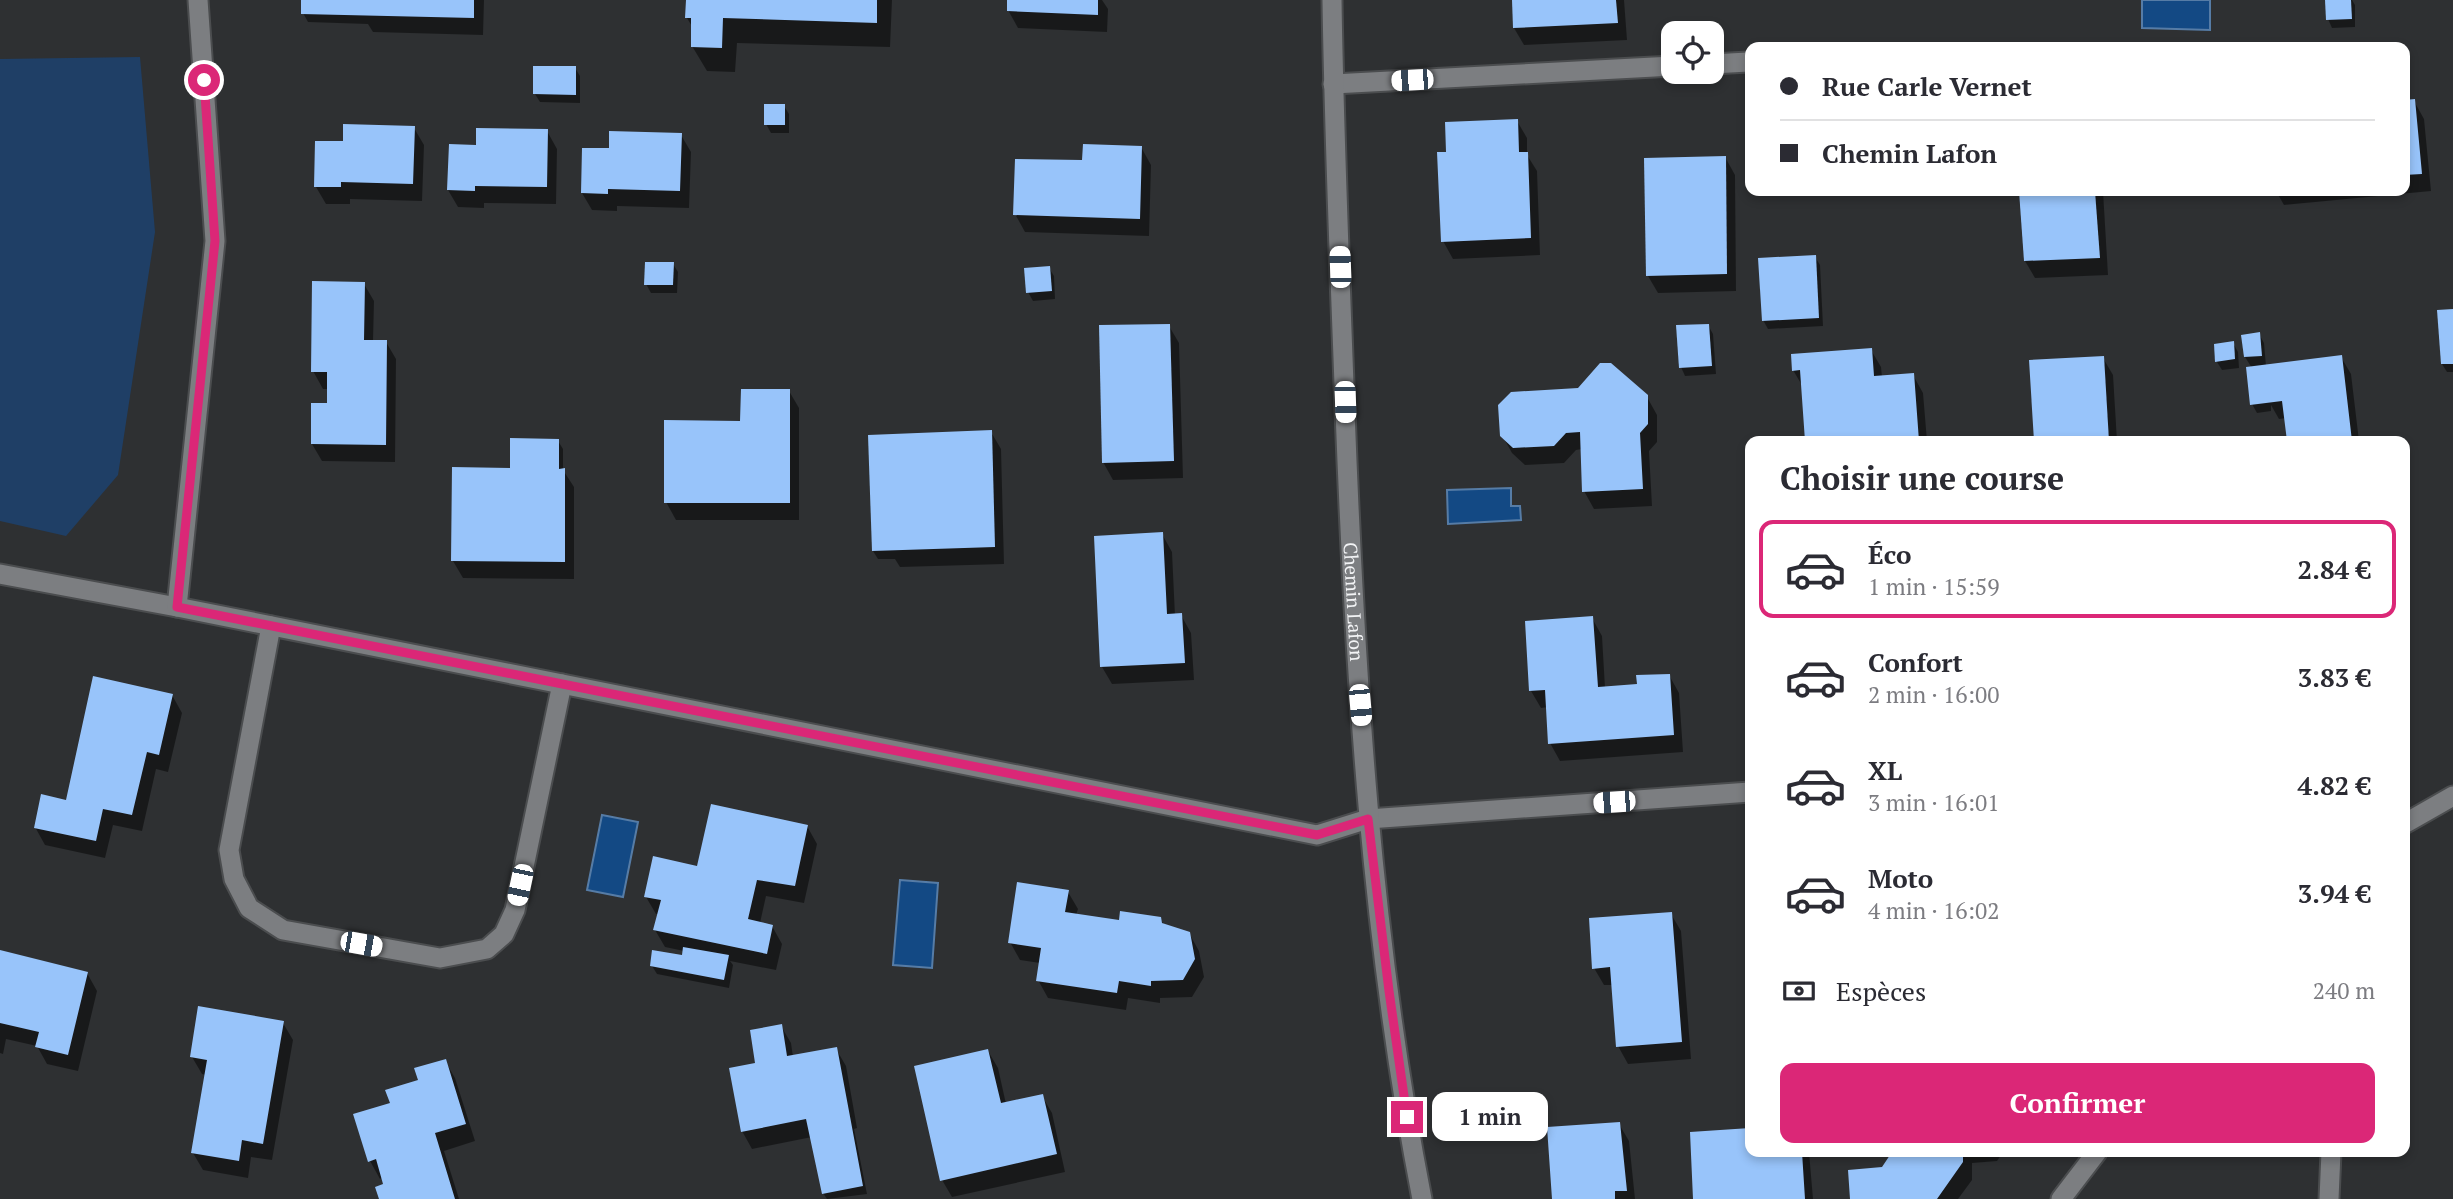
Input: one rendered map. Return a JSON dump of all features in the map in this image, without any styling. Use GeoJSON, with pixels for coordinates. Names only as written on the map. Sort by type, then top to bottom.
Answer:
{"type":"FeatureCollection","features":[{"type":"Feature","properties":{"kind":"street"},"geometry":{"type":"LineString","coordinates":[[177,607],[215,241],[198,0]]}},
{"type":"Feature","properties":{"kind":"street","name":"Chemin Lafon"},"geometry":{"type":"LineString","coordinates":[[1332,0],[1353,612],[1368,819],[1391,1004],[1422,1199]]}},
{"type":"Feature","properties":{"kind":"street"},"geometry":{"type":"LineString","coordinates":[[1724,63],[1745,62]]}},
{"type":"Feature","properties":{"kind":"street"},"geometry":{"type":"LineString","coordinates":[[1333,85],[1661,67]]}},
{"type":"Feature","properties":{"kind":"street"},"geometry":{"type":"LineString","coordinates":[[0,574],[1317,835],[1368,819],[1745,792]]}},
{"type":"Feature","properties":{"kind":"street"},"geometry":{"type":"LineString","coordinates":[[271,626],[229,850],[234,879],[250,908],[283,930],[440,958],[487,949],[504,934],[515,910],[562,684]]}},
{"type":"Feature","properties":{"kind":"street"},"geometry":{"type":"LineString","coordinates":[[2410,821],[2453,796]]}},
{"type":"Feature","properties":{"kind":"street"},"geometry":{"type":"LineString","coordinates":[[2061,1199],[2093,1157]]}},
{"type":"Feature","properties":{"kind":"street"},"geometry":{"type":"LineString","coordinates":[[2329,1199],[2331,1157]]}},
{"type":"Feature","properties":{"kind":"shaded area"},"geometry":{"type":"Polygon","coordinates":[[[2142,0],[2210,0],[2210,30],[2142,28],[2142,0]]]}},
{"type":"Feature","properties":{"kind":"shaded area"},"geometry":{"type":"Polygon","coordinates":[[[140,57],[155,232],[118,475],[66,536],[0,521],[0,59],[140,57]]]}},
{"type":"Feature","properties":{"kind":"shaded area"},"geometry":{"type":"Polygon","coordinates":[[[1511,488],[1511,506],[1520,506],[1521,520],[1448,524],[1447,490],[1511,488]]]}},
{"type":"Feature","properties":{"kind":"shaded area"},"geometry":{"type":"Polygon","coordinates":[[[602,815],[638,822],[623,897],[587,890],[602,815]]]}},
{"type":"Feature","properties":{"kind":"shaded area"},"geometry":{"type":"Polygon","coordinates":[[[900,880],[938,883],[932,968],[893,965],[900,880]]]}},
{"type":"Feature","properties":{"kind":"building"},"geometry":{"type":"Polygon","coordinates":[[[301,0],[474,0],[474,18],[301,14],[301,0]]]}},
{"type":"Feature","properties":{"kind":"building"},"geometry":{"type":"Polygon","coordinates":[[[686,0],[877,0],[877,23],[723,18],[722,48],[691,47],[691,18],[685,18],[686,0]]]}},
{"type":"Feature","properties":{"kind":"building"},"geometry":{"type":"Polygon","coordinates":[[[1007,0],[1098,0],[1098,15],[1007,11],[1007,0]]]}},
{"type":"Feature","properties":{"kind":"building"},"geometry":{"type":"Polygon","coordinates":[[[1512,0],[1616,0],[1618,23],[1513,28],[1512,0]]]}},
{"type":"Feature","properties":{"kind":"building"},"geometry":{"type":"Polygon","coordinates":[[[2325,0],[2351,0],[2352,19],[2326,20],[2325,0]]]}},
{"type":"Feature","properties":{"kind":"building"},"geometry":{"type":"Polygon","coordinates":[[[533,66],[576,66],[576,95],[533,94],[533,66]]]}},
{"type":"Feature","properties":{"kind":"building"},"geometry":{"type":"Polygon","coordinates":[[[2410,99],[2415,99],[2422,174],[2410,175],[2410,99]]]}},
{"type":"Feature","properties":{"kind":"building"},"geometry":{"type":"Polygon","coordinates":[[[764,104],[785,104],[785,125],[764,125],[764,104]]]}},
{"type":"Feature","properties":{"kind":"building"},"geometry":{"type":"Polygon","coordinates":[[[1518,119],[1519,152],[1528,152],[1531,238],[1441,242],[1437,152],[1446,152],[1445,122],[1518,119]]]}},
{"type":"Feature","properties":{"kind":"building"},"geometry":{"type":"Polygon","coordinates":[[[343,124],[415,126],[413,184],[341,182],[341,187],[314,187],[315,141],[343,141],[343,124]]]}},
{"type":"Feature","properties":{"kind":"building"},"geometry":{"type":"Polygon","coordinates":[[[476,128],[548,129],[547,187],[475,186],[475,191],[447,190],[449,144],[476,145],[476,128]]]}},
{"type":"Feature","properties":{"kind":"building"},"geometry":{"type":"Polygon","coordinates":[[[609,131],[682,133],[680,191],[608,189],[608,194],[581,193],[582,148],[609,148],[609,131]]]}},
{"type":"Feature","properties":{"kind":"building"},"geometry":{"type":"Polygon","coordinates":[[[1083,144],[1142,146],[1140,219],[1013,215],[1015,159],[1082,160],[1083,144]]]}},
{"type":"Feature","properties":{"kind":"building"},"geometry":{"type":"Polygon","coordinates":[[[1726,156],[1727,274],[1646,276],[1644,158],[1726,156]]]}},
{"type":"Feature","properties":{"kind":"building"},"geometry":{"type":"Polygon","coordinates":[[[2019,196],[2095,196],[2100,258],[2024,261],[2019,196]]]}},
{"type":"Feature","properties":{"kind":"building"},"geometry":{"type":"Polygon","coordinates":[[[1816,255],[1819,318],[1762,321],[1758,258],[1816,255]]]}},
{"type":"Feature","properties":{"kind":"building"},"geometry":{"type":"Polygon","coordinates":[[[645,262],[674,262],[673,285],[644,285],[645,262]]]}},
{"type":"Feature","properties":{"kind":"building"},"geometry":{"type":"Polygon","coordinates":[[[1050,266],[1052,291],[1026,293],[1024,268],[1050,266]]]}},
{"type":"Feature","properties":{"kind":"building"},"geometry":{"type":"Polygon","coordinates":[[[312,281],[365,282],[364,340],[387,340],[386,445],[311,444],[311,403],[327,403],[327,372],[311,372],[312,281]]]}},
{"type":"Feature","properties":{"kind":"building"},"geometry":{"type":"Polygon","coordinates":[[[2453,309],[2453,364],[2441,364],[2437,310],[2453,309]]]}},
{"type":"Feature","properties":{"kind":"building"},"geometry":{"type":"Polygon","coordinates":[[[1170,324],[1174,461],[1102,463],[1099,325],[1170,324]]]}},
{"type":"Feature","properties":{"kind":"building"},"geometry":{"type":"Polygon","coordinates":[[[1709,324],[1712,366],[1679,368],[1676,325],[1709,324]]]}},
{"type":"Feature","properties":{"kind":"building"},"geometry":{"type":"Polygon","coordinates":[[[2260,332],[2262,356],[2244,357],[2241,335],[2260,332]]]}},
{"type":"Feature","properties":{"kind":"building"},"geometry":{"type":"Polygon","coordinates":[[[2234,341],[2235,359],[2215,362],[2214,344],[2234,341]]]}},
{"type":"Feature","properties":{"kind":"building"},"geometry":{"type":"Polygon","coordinates":[[[1872,348],[1874,376],[1914,373],[1919,436],[1805,436],[1800,370],[1792,371],[1791,354],[1872,348]]]}},
{"type":"Feature","properties":{"kind":"building"},"geometry":{"type":"Polygon","coordinates":[[[2342,355],[2351,436],[2286,436],[2282,401],[2250,405],[2246,367],[2342,355]]]}},
{"type":"Feature","properties":{"kind":"building"},"geometry":{"type":"Polygon","coordinates":[[[2104,356],[2109,436],[2034,436],[2029,360],[2104,356]]]}},
{"type":"Feature","properties":{"kind":"building"},"geometry":{"type":"Polygon","coordinates":[[[1600,363],[1611,363],[1648,395],[1648,424],[1640,433],[1643,489],[1582,492],[1580,432],[1566,433],[1554,446],[1513,448],[1500,436],[1498,405],[1511,392],[1578,388],[1600,363]]]}},
{"type":"Feature","properties":{"kind":"building"},"geometry":{"type":"Polygon","coordinates":[[[741,389],[790,389],[790,503],[664,503],[664,420],[740,421],[741,389]]]}},
{"type":"Feature","properties":{"kind":"building"},"geometry":{"type":"Polygon","coordinates":[[[992,430],[995,547],[872,551],[868,435],[992,430]]]}},
{"type":"Feature","properties":{"kind":"building"},"geometry":{"type":"Polygon","coordinates":[[[510,438],[559,439],[559,469],[565,468],[565,562],[451,561],[452,467],[510,468],[510,438]]]}},
{"type":"Feature","properties":{"kind":"building"},"geometry":{"type":"Polygon","coordinates":[[[1163,532],[1167,614],[1182,613],[1185,663],[1100,667],[1094,536],[1163,532]]]}},
{"type":"Feature","properties":{"kind":"building"},"geometry":{"type":"Polygon","coordinates":[[[1593,616],[1598,687],[1637,684],[1636,675],[1670,674],[1674,735],[1548,744],[1545,690],[1529,691],[1525,621],[1593,616]]]}},
{"type":"Feature","properties":{"kind":"building"},"geometry":{"type":"Polygon","coordinates":[[[93,676],[173,694],[159,755],[147,752],[132,815],[103,809],[96,841],[34,828],[41,794],[66,800],[93,676]]]}},
{"type":"Feature","properties":{"kind":"building"},"geometry":{"type":"Polygon","coordinates":[[[711,804],[808,825],[795,886],[757,880],[748,919],[773,925],[767,954],[653,930],[661,900],[644,897],[653,856],[697,866],[711,804]]]}},
{"type":"Feature","properties":{"kind":"building"},"geometry":{"type":"Polygon","coordinates":[[[1017,882],[1069,890],[1065,912],[1119,920],[1120,911],[1161,917],[1162,923],[1190,932],[1195,959],[1183,980],[1151,981],[1151,986],[1119,981],[1117,993],[1036,981],[1041,948],[1008,943],[1017,882]]]}},
{"type":"Feature","properties":{"kind":"building"},"geometry":{"type":"Polygon","coordinates":[[[1672,912],[1682,1042],[1616,1047],[1610,967],[1592,969],[1589,918],[1672,912]]]}},
{"type":"Feature","properties":{"kind":"building"},"geometry":{"type":"Polygon","coordinates":[[[683,947],[729,955],[724,980],[650,966],[652,950],[682,955],[683,947]]]}},
{"type":"Feature","properties":{"kind":"building"},"geometry":{"type":"Polygon","coordinates":[[[0,950],[88,972],[68,1055],[35,1047],[39,1032],[0,1023],[0,950]]]}},
{"type":"Feature","properties":{"kind":"building"},"geometry":{"type":"Polygon","coordinates":[[[198,1006],[284,1021],[263,1144],[242,1140],[239,1161],[191,1153],[207,1060],[190,1057],[198,1006]]]}},
{"type":"Feature","properties":{"kind":"building"},"geometry":{"type":"Polygon","coordinates":[[[782,1024],[787,1056],[837,1047],[863,1186],[822,1194],[806,1119],[741,1132],[729,1068],[755,1063],[750,1030],[782,1024]]]}},
{"type":"Feature","properties":{"kind":"building"},"geometry":{"type":"Polygon","coordinates":[[[988,1049],[1001,1103],[1043,1094],[1057,1154],[940,1181],[914,1066],[988,1049]]]}},
{"type":"Feature","properties":{"kind":"building"},"geometry":{"type":"Polygon","coordinates":[[[446,1059],[466,1124],[435,1133],[455,1199],[379,1199],[375,1187],[383,1184],[376,1159],[368,1162],[353,1114],[390,1103],[385,1090],[418,1080],[414,1068],[446,1059]]]}},
{"type":"Feature","properties":{"kind":"building"},"geometry":{"type":"Polygon","coordinates":[[[1620,1122],[1627,1191],[1615,1191],[1615,1199],[1552,1199],[1547,1127],[1620,1122]]]}},
{"type":"Feature","properties":{"kind":"building"},"geometry":{"type":"Polygon","coordinates":[[[1745,1128],[1745,1157],[1802,1157],[1805,1199],[1693,1199],[1690,1132],[1745,1128]]]}},
{"type":"Feature","properties":{"kind":"building"},"geometry":{"type":"Polygon","coordinates":[[[1889,1157],[1963,1157],[1963,1162],[1937,1199],[1850,1199],[1848,1170],[1882,1167],[1889,1157]]]}},
{"type":"Feature","properties":{"kind":"route"},"geometry":{"type":"LineString","coordinates":[[204,80],[215,241],[177,607],[1317,835],[1368,819],[1407,1117]]}}]}
